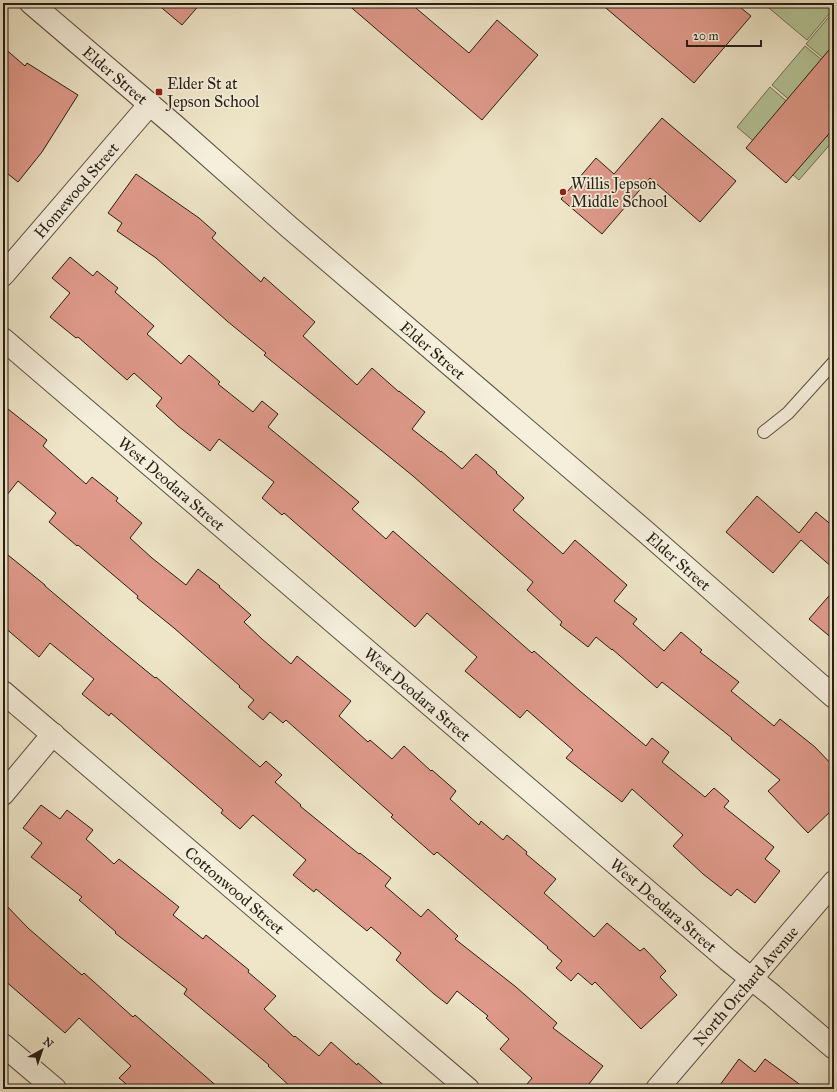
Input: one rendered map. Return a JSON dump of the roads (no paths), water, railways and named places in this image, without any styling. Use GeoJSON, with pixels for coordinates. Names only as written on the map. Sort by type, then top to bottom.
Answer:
{"type":"FeatureCollection","features":[{"type":"Feature","properties":{"kind":"street","name":"Elder Street"},"geometry":{"type":"LineString","coordinates":[[31,3],[150,104],[295,232],[647,533],[834,697]]}},
{"type":"Feature","properties":{"kind":"street","name":"Homewood Street"},"geometry":{"type":"LineString","coordinates":[[3,275],[150,104]]}},
{"type":"Feature","properties":{"kind":"street","name":"West Deodara Street"},"geometry":{"type":"LineString","coordinates":[[3,339],[751,979],[834,1048]]}},
{"type":"Feature","properties":{"kind":"street","name":"Cottonwood Street"},"geometry":{"type":"LineString","coordinates":[[3,692],[468,1089]]}},
{"type":"Feature","properties":{"kind":"street"},"geometry":{"type":"LineString","coordinates":[[3,794],[53,734]]}},
{"type":"Feature","properties":{"kind":"street","name":"North Orchard Avenue"},"geometry":{"type":"LineString","coordinates":[[657,1089],[834,882]]}},
{"type":"Feature","properties":{"kind":"street"},"geometry":{"type":"LineString","coordinates":[[3,1045],[55,1089]]}},
{"type":"Feature","properties":{"kind":"lane"},"geometry":{"type":"LineString","coordinates":[[764,432],[788,414],[834,362]]}},
{"type":"Feature","properties":{"kind":"place","name":"Elder St at Jepson School"},"geometry":{"type":"Point","coordinates":[159,92]}},
{"type":"Feature","properties":{"kind":"place","name":"Willis Jepson Middle School"},"geometry":{"type":"Point","coordinates":[563,192]}}]}
